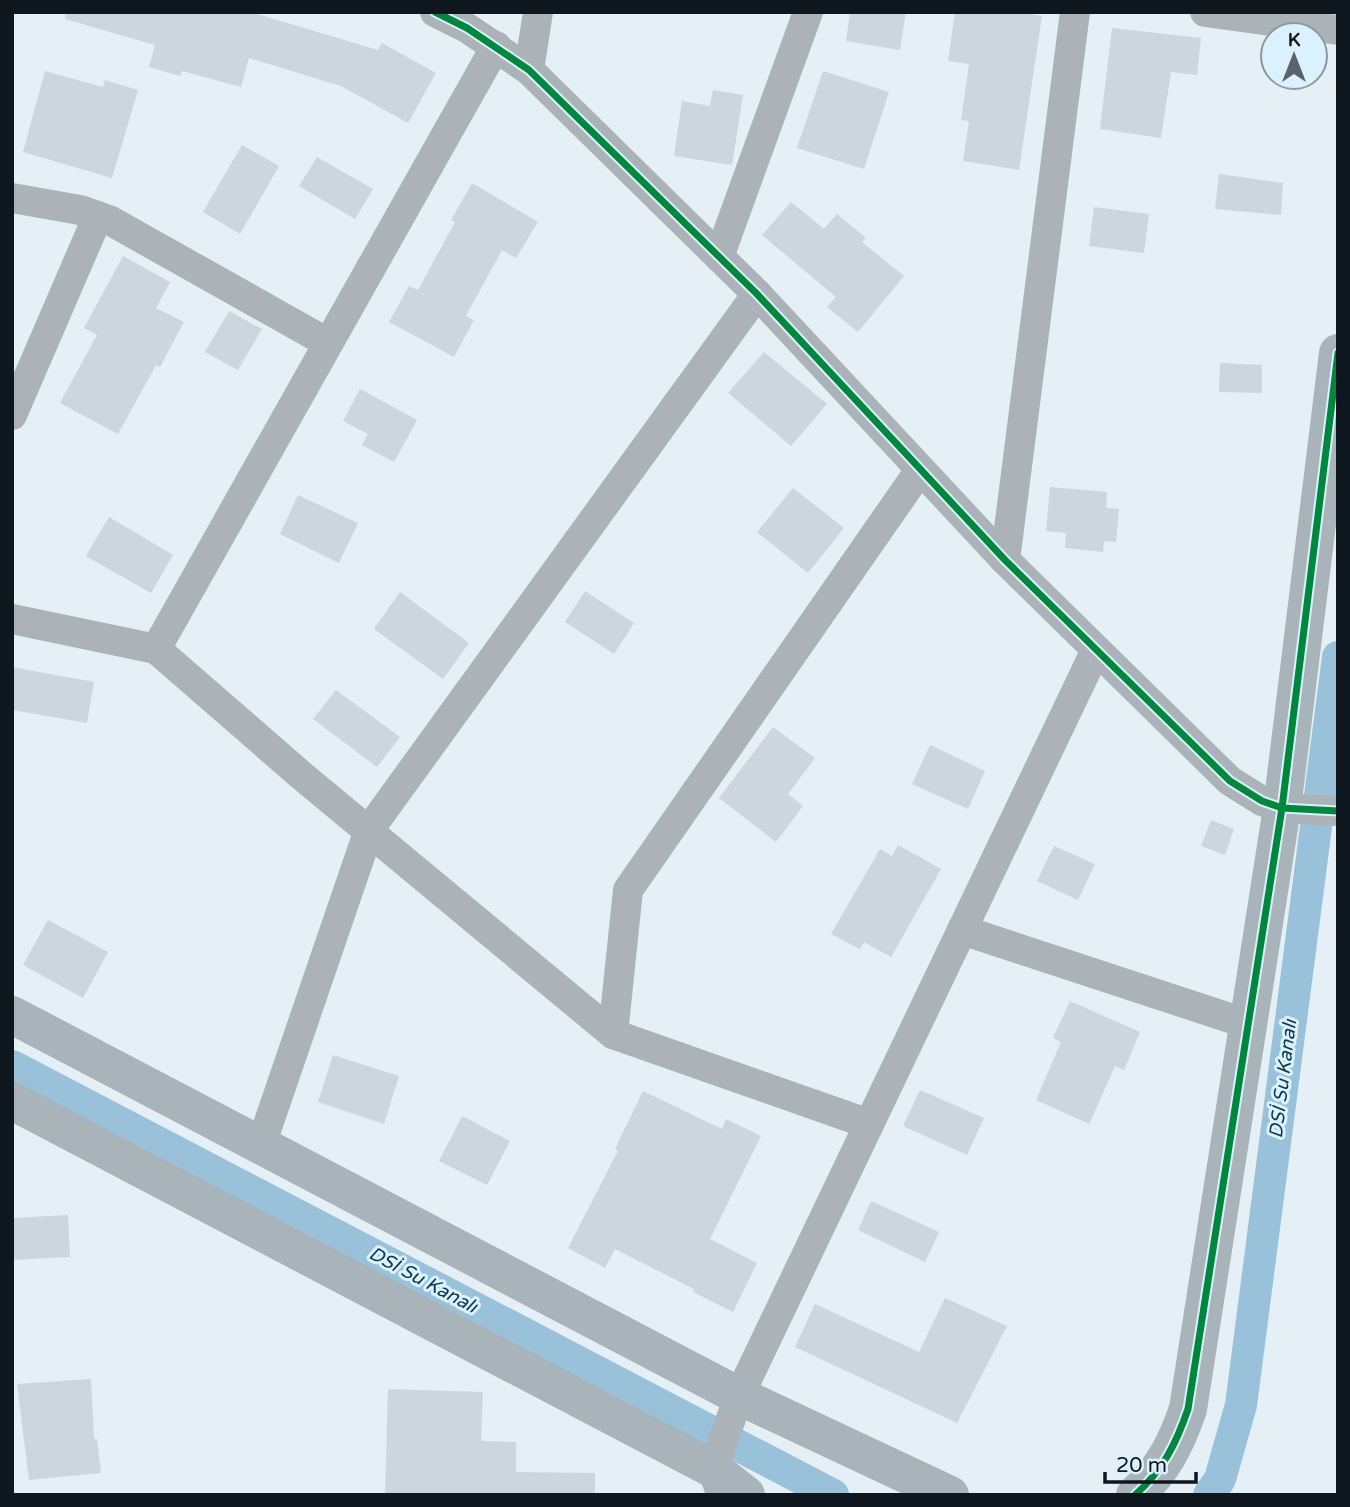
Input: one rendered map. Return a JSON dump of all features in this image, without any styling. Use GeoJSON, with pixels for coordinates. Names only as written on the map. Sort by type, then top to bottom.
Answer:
{"type":"FeatureCollection","features":[{"type":"Feature","properties":{"kind":"street"},"geometry":{"type":"LineString","coordinates":[[435,12],[496,46],[529,70],[757,294],[1005,560],[1230,781],[1262,801],[1282,808],[1336,811]]}},
{"type":"Feature","properties":{"kind":"street"},"geometry":{"type":"LineString","coordinates":[[529,70],[538,12]]}},
{"type":"Feature","properties":{"kind":"street"},"geometry":{"type":"LineString","coordinates":[[719,257],[808,12]]}},
{"type":"Feature","properties":{"kind":"street"},"geometry":{"type":"LineString","coordinates":[[1005,560],[1075,12]]}},
{"type":"Feature","properties":{"kind":"street"},"geometry":{"type":"LineString","coordinates":[[1205,12],[1338,30]]}},
{"type":"Feature","properties":{"kind":"street"},"geometry":{"type":"LineString","coordinates":[[156,649],[496,46]]}},
{"type":"Feature","properties":{"kind":"street"},"geometry":{"type":"LineString","coordinates":[[12,198],[98,216],[328,343]]}},
{"type":"Feature","properties":{"kind":"street"},"geometry":{"type":"LineString","coordinates":[[12,415],[98,216]]}},
{"type":"Feature","properties":{"kind":"street"},"geometry":{"type":"LineString","coordinates":[[261,1145],[369,831],[757,294]]}},
{"type":"Feature","properties":{"kind":"street"},"geometry":{"type":"LineString","coordinates":[[1135,1495],[1154,1478],[1176,1445],[1188,1409],[1282,808],[1338,353]]}},
{"type":"Feature","properties":{"kind":"street"},"geometry":{"type":"LineString","coordinates":[[612,1034],[628,890],[920,470]]}},
{"type":"Feature","properties":{"kind":"street"},"geometry":{"type":"LineString","coordinates":[[12,619],[156,649],[612,1034],[869,1124]]}},
{"type":"Feature","properties":{"kind":"street"},"geometry":{"type":"LineString","coordinates":[[717,1482],[739,1396],[1097,650]]}},
{"type":"Feature","properties":{"kind":"street"},"geometry":{"type":"LineString","coordinates":[[962,930],[1248,1024]]}},
{"type":"Feature","properties":{"kind":"street"},"geometry":{"type":"LineString","coordinates":[[12,1015],[739,1396],[950,1495]]}},
{"type":"Feature","properties":{"kind":"street"},"geometry":{"type":"LineString","coordinates":[[12,1101],[717,1482],[746,1495]]}},
{"type":"Feature","properties":{"kind":"building"},"geometry":{"type":"Polygon","coordinates":[[[66,12],[251,12],[378,50],[382,43],[436,73],[408,123],[341,86],[249,58],[241,87],[182,71],[180,76],[149,67],[155,45],[65,19],[66,12]]]}},
{"type":"Feature","properties":{"kind":"building"},"geometry":{"type":"Polygon","coordinates":[[[850,12],[906,12],[900,50],[846,41],[850,12]]]}},
{"type":"Feature","properties":{"kind":"building"},"geometry":{"type":"Polygon","coordinates":[[[955,12],[1018,12],[1042,16],[1019,170],[963,161],[969,121],[961,120],[969,64],[948,61],[955,12]]]}},
{"type":"Feature","properties":{"kind":"building"},"geometry":{"type":"Polygon","coordinates":[[[1112,28],[1201,38],[1197,75],[1171,72],[1161,138],[1100,129],[1112,28]]]}},
{"type":"Feature","properties":{"kind":"building"},"geometry":{"type":"Polygon","coordinates":[[[45,71],[103,87],[105,80],[138,90],[112,178],[23,152],[45,71]]]}},
{"type":"Feature","properties":{"kind":"building"},"geometry":{"type":"Polygon","coordinates":[[[823,71],[889,92],[864,169],[797,148],[823,71]]]}},
{"type":"Feature","properties":{"kind":"building"},"geometry":{"type":"Polygon","coordinates":[[[713,90],[743,95],[732,165],[674,156],[682,101],[710,106],[713,90]]]}},
{"type":"Feature","properties":{"kind":"building"},"geometry":{"type":"Polygon","coordinates":[[[242,145],[279,166],[240,234],[203,212],[242,145]]]}},
{"type":"Feature","properties":{"kind":"building"},"geometry":{"type":"Polygon","coordinates":[[[317,157],[373,189],[355,219],[299,186],[317,157]]]}},
{"type":"Feature","properties":{"kind":"building"},"geometry":{"type":"Polygon","coordinates":[[[1219,174],[1283,183],[1281,215],[1215,209],[1219,174]]]}},
{"type":"Feature","properties":{"kind":"building"},"geometry":{"type":"Polygon","coordinates":[[[472,183],[538,222],[516,258],[502,250],[466,316],[474,320],[454,357],[389,322],[409,286],[418,290],[455,222],[451,220],[472,183]]]}},
{"type":"Feature","properties":{"kind":"building"},"geometry":{"type":"Polygon","coordinates":[[[791,202],[824,229],[837,214],[866,238],[862,242],[904,276],[858,332],[827,307],[836,297],[762,235],[791,202]]]}},
{"type":"Feature","properties":{"kind":"building"},"geometry":{"type":"Polygon","coordinates":[[[1094,207],[1149,214],[1144,253],[1089,246],[1094,207]]]}},
{"type":"Feature","properties":{"kind":"building"},"geometry":{"type":"Polygon","coordinates":[[[123,256],[170,282],[156,308],[184,322],[160,367],[156,365],[118,434],[60,403],[97,335],[84,328],[123,256]]]}},
{"type":"Feature","properties":{"kind":"building"},"geometry":{"type":"Polygon","coordinates":[[[229,311],[262,329],[238,370],[205,352],[229,311]]]}},
{"type":"Feature","properties":{"kind":"building"},"geometry":{"type":"Polygon","coordinates":[[[764,352],[827,404],[791,446],[728,393],[764,352]]]}},
{"type":"Feature","properties":{"kind":"building"},"geometry":{"type":"Polygon","coordinates":[[[1220,363],[1262,365],[1262,393],[1219,392],[1220,363]]]}},
{"type":"Feature","properties":{"kind":"building"},"geometry":{"type":"Polygon","coordinates":[[[360,389],[417,420],[394,462],[362,445],[368,434],[343,421],[360,389]]]}},
{"type":"Feature","properties":{"kind":"building"},"geometry":{"type":"Polygon","coordinates":[[[1050,487],[1107,492],[1106,508],[1119,509],[1116,542],[1104,541],[1103,552],[1065,548],[1066,533],[1046,531],[1050,487]]]}},
{"type":"Feature","properties":{"kind":"building"},"geometry":{"type":"Polygon","coordinates":[[[793,488],[844,528],[808,573],[757,532],[793,488]]]}},
{"type":"Feature","properties":{"kind":"building"},"geometry":{"type":"Polygon","coordinates":[[[298,495],[358,523],[339,563],[280,534],[298,495]]]}},
{"type":"Feature","properties":{"kind":"building"},"geometry":{"type":"Polygon","coordinates":[[[109,517],[173,555],[151,593],[86,556],[109,517]]]}},
{"type":"Feature","properties":{"kind":"building"},"geometry":{"type":"Polygon","coordinates":[[[585,591],[634,623],[614,654],[565,622],[585,591]]]}},
{"type":"Feature","properties":{"kind":"building"},"geometry":{"type":"Polygon","coordinates":[[[400,592],[469,643],[443,679],[374,629],[400,592]]]}},
{"type":"Feature","properties":{"kind":"building"},"geometry":{"type":"Polygon","coordinates":[[[12,667],[94,682],[87,723],[12,710],[12,667]]]}},
{"type":"Feature","properties":{"kind":"building"},"geometry":{"type":"Polygon","coordinates":[[[336,690],[400,737],[377,767],[313,719],[336,690]]]}},
{"type":"Feature","properties":{"kind":"building"},"geometry":{"type":"Polygon","coordinates":[[[773,727],[815,758],[788,794],[803,806],[776,842],[719,798],[773,727]]]}},
{"type":"Feature","properties":{"kind":"building"},"geometry":{"type":"Polygon","coordinates":[[[930,745],[985,771],[968,809],[912,784],[930,745]]]}},
{"type":"Feature","properties":{"kind":"building"},"geometry":{"type":"Polygon","coordinates":[[[1211,820],[1234,829],[1225,855],[1201,846],[1211,820]]]}},
{"type":"Feature","properties":{"kind":"building"},"geometry":{"type":"Polygon","coordinates":[[[898,845],[941,869],[891,957],[864,942],[860,949],[831,934],[880,849],[892,856],[898,845]]]}},
{"type":"Feature","properties":{"kind":"building"},"geometry":{"type":"Polygon","coordinates":[[[1054,846],[1095,864],[1078,900],[1037,881],[1054,846]]]}},
{"type":"Feature","properties":{"kind":"building"},"geometry":{"type":"Polygon","coordinates":[[[48,920],[108,952],[83,998],[23,965],[48,920]]]}},
{"type":"Feature","properties":{"kind":"building"},"geometry":{"type":"Polygon","coordinates":[[[1070,1001],[1140,1032],[1124,1070],[1115,1066],[1089,1124],[1036,1100],[1061,1042],[1053,1038],[1070,1001]]]}},
{"type":"Feature","properties":{"kind":"building"},"geometry":{"type":"Polygon","coordinates":[[[333,1055],[399,1076],[384,1124],[318,1102],[333,1055]]]}},
{"type":"Feature","properties":{"kind":"building"},"geometry":{"type":"Polygon","coordinates":[[[920,1090],[984,1118],[967,1155],[903,1126],[920,1090]]]}},
{"type":"Feature","properties":{"kind":"building"},"geometry":{"type":"Polygon","coordinates":[[[643,1091],[722,1129],[726,1119],[761,1136],[710,1239],[757,1263],[733,1312],[615,1249],[605,1268],[568,1248],[618,1151],[615,1149],[643,1091]]]}},
{"type":"Feature","properties":{"kind":"building"},"geometry":{"type":"Polygon","coordinates":[[[462,1116],[510,1141],[487,1185],[439,1161],[462,1116]]]}},
{"type":"Feature","properties":{"kind":"building"},"geometry":{"type":"Polygon","coordinates":[[[871,1201],[939,1232],[925,1262],[858,1230],[871,1201]]]}},
{"type":"Feature","properties":{"kind":"building"},"geometry":{"type":"Polygon","coordinates":[[[68,1215],[70,1257],[12,1260],[12,1218],[68,1215]]]}},
{"type":"Feature","properties":{"kind":"building"},"geometry":{"type":"Polygon","coordinates":[[[945,1298],[1007,1326],[957,1423],[795,1347],[815,1304],[919,1352],[945,1298]]]}},
{"type":"Feature","properties":{"kind":"building"},"geometry":{"type":"Polygon","coordinates":[[[91,1379],[94,1439],[97,1439],[101,1473],[29,1480],[17,1384],[91,1379]]]}},
{"type":"Feature","properties":{"kind":"building"},"geometry":{"type":"Polygon","coordinates":[[[388,1389],[483,1392],[481,1441],[516,1442],[516,1472],[595,1473],[595,1495],[385,1495],[388,1389]]]}},
{"type":"Feature","properties":{"kind":"waterway","name":"DSİ Su Kanalı"},"geometry":{"type":"LineString","coordinates":[[1209,1495],[1220,1479],[1241,1405],[1338,657]]}},
{"type":"Feature","properties":{"kind":"waterway","name":"DSİ Su Kanalı"},"geometry":{"type":"LineString","coordinates":[[12,1066],[833,1495]]}},
{"type":"Feature","properties":{"kind":"cycle path"},"geometry":{"type":"LineString","coordinates":[[435,12],[467,28],[529,70],[757,294],[1005,560],[1230,781],[1262,801],[1282,808],[1338,811]]}},
{"type":"Feature","properties":{"kind":"cycle path"},"geometry":{"type":"LineString","coordinates":[[1135,1495],[1168,1456],[1188,1409],[1282,808],[1338,353]]}}]}
